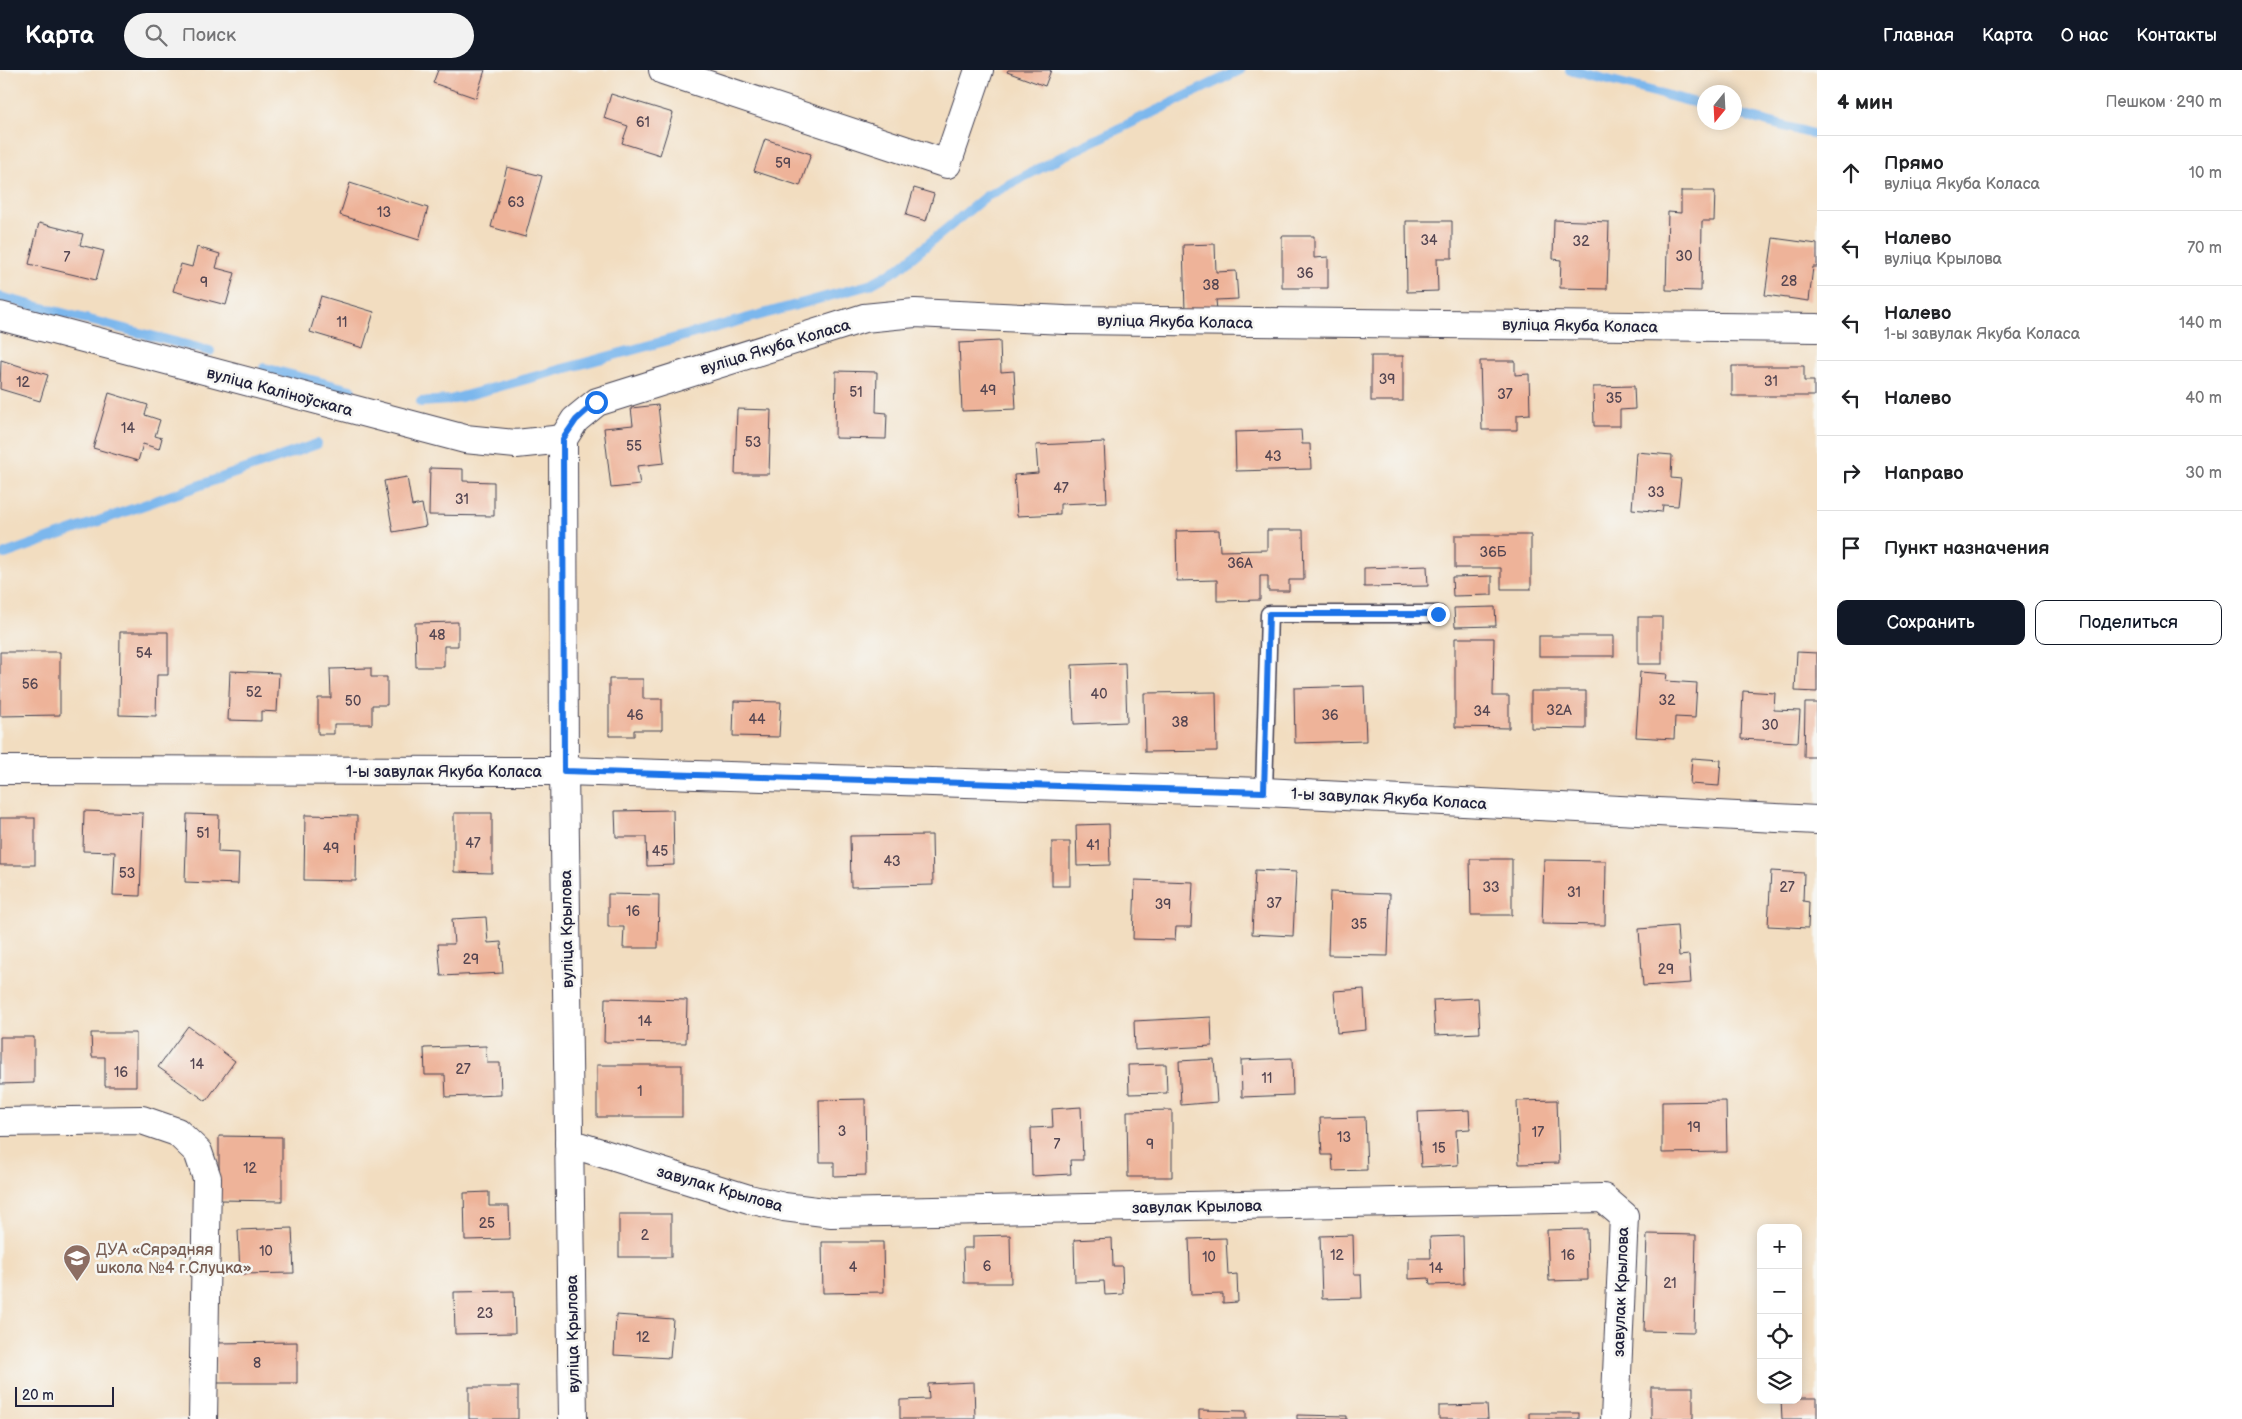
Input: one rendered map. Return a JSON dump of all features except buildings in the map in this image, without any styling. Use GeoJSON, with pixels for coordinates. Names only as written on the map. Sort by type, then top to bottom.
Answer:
{"type":"FeatureCollection","features":[{"type":"Feature","properties":{"kind":"street"},"geometry":{"type":"LineString","coordinates":[[663,70],[947,164],[979,70]]}},
{"type":"Feature","properties":{"kind":"street","name":"вуліца Якуба Коласа"},"geometry":{"type":"LineString","coordinates":[[563,439],[576,420],[596,402],[864,318],[915,313],[1065,320],[1817,328]]}},
{"type":"Feature","properties":{"kind":"street","name":"вуліца Каліноўскага"},"geometry":{"type":"LineString","coordinates":[[0,316],[465,439],[516,444],[563,439]]}},
{"type":"Feature","properties":{"kind":"street","name":"вуліца Крылова"},"geometry":{"type":"LineString","coordinates":[[563,439],[564,771],[574,1419]]}},
{"type":"Feature","properties":{"kind":"street","name":"1-ы завулак Якуба Коласа"},"geometry":{"type":"LineString","coordinates":[[0,770],[564,771],[1264,792],[1817,820]]}},
{"type":"Feature","properties":{"kind":"street"},"geometry":{"type":"LineString","coordinates":[[0,1122],[142,1120],[176,1132],[198,1152],[207,1178],[203,1419]]}},
{"type":"Feature","properties":{"kind":"street","name":"завулак Крылова"},"geometry":{"type":"LineString","coordinates":[[569,1143],[749,1199],[784,1207],[832,1213],[1603,1198],[1624,1216],[1615,1419]]}},
{"type":"Feature","properties":{"kind":"lane"},"geometry":{"type":"LineString","coordinates":[[1264,792],[1269,614],[1438,614]]}},
{"type":"Feature","properties":{"kind":"waterway"},"geometry":{"type":"LineString","coordinates":[[421,402],[450,400],[869,285],[898,269],[985,197],[1073,151],[1240,70]]}},
{"type":"Feature","properties":{"kind":"waterway"},"geometry":{"type":"LineString","coordinates":[[1570,70],[1697,103]]}},
{"type":"Feature","properties":{"kind":"waterway"},"geometry":{"type":"LineString","coordinates":[[1742,115],[1817,135]]}},
{"type":"Feature","properties":{"kind":"waterway"},"geometry":{"type":"LineString","coordinates":[[0,297],[210,351]]}},
{"type":"Feature","properties":{"kind":"waterway"},"geometry":{"type":"LineString","coordinates":[[264,368],[351,390]]}},
{"type":"Feature","properties":{"kind":"waterway"},"geometry":{"type":"LineString","coordinates":[[5,554],[317,444]]}},
{"type":"Feature","properties":{"kind":"place","name":"ДУА «Сярэдняя школа №4 г.Слуцка»"},"geometry":{"type":"Point","coordinates":[77,1282]}},
{"type":"Feature","properties":{"kind":"route"},"geometry":{"type":"LineString","coordinates":[[596,402],[576,420],[563,439],[564,771],[1264,792],[1269,614],[1438,614]]}}]}
